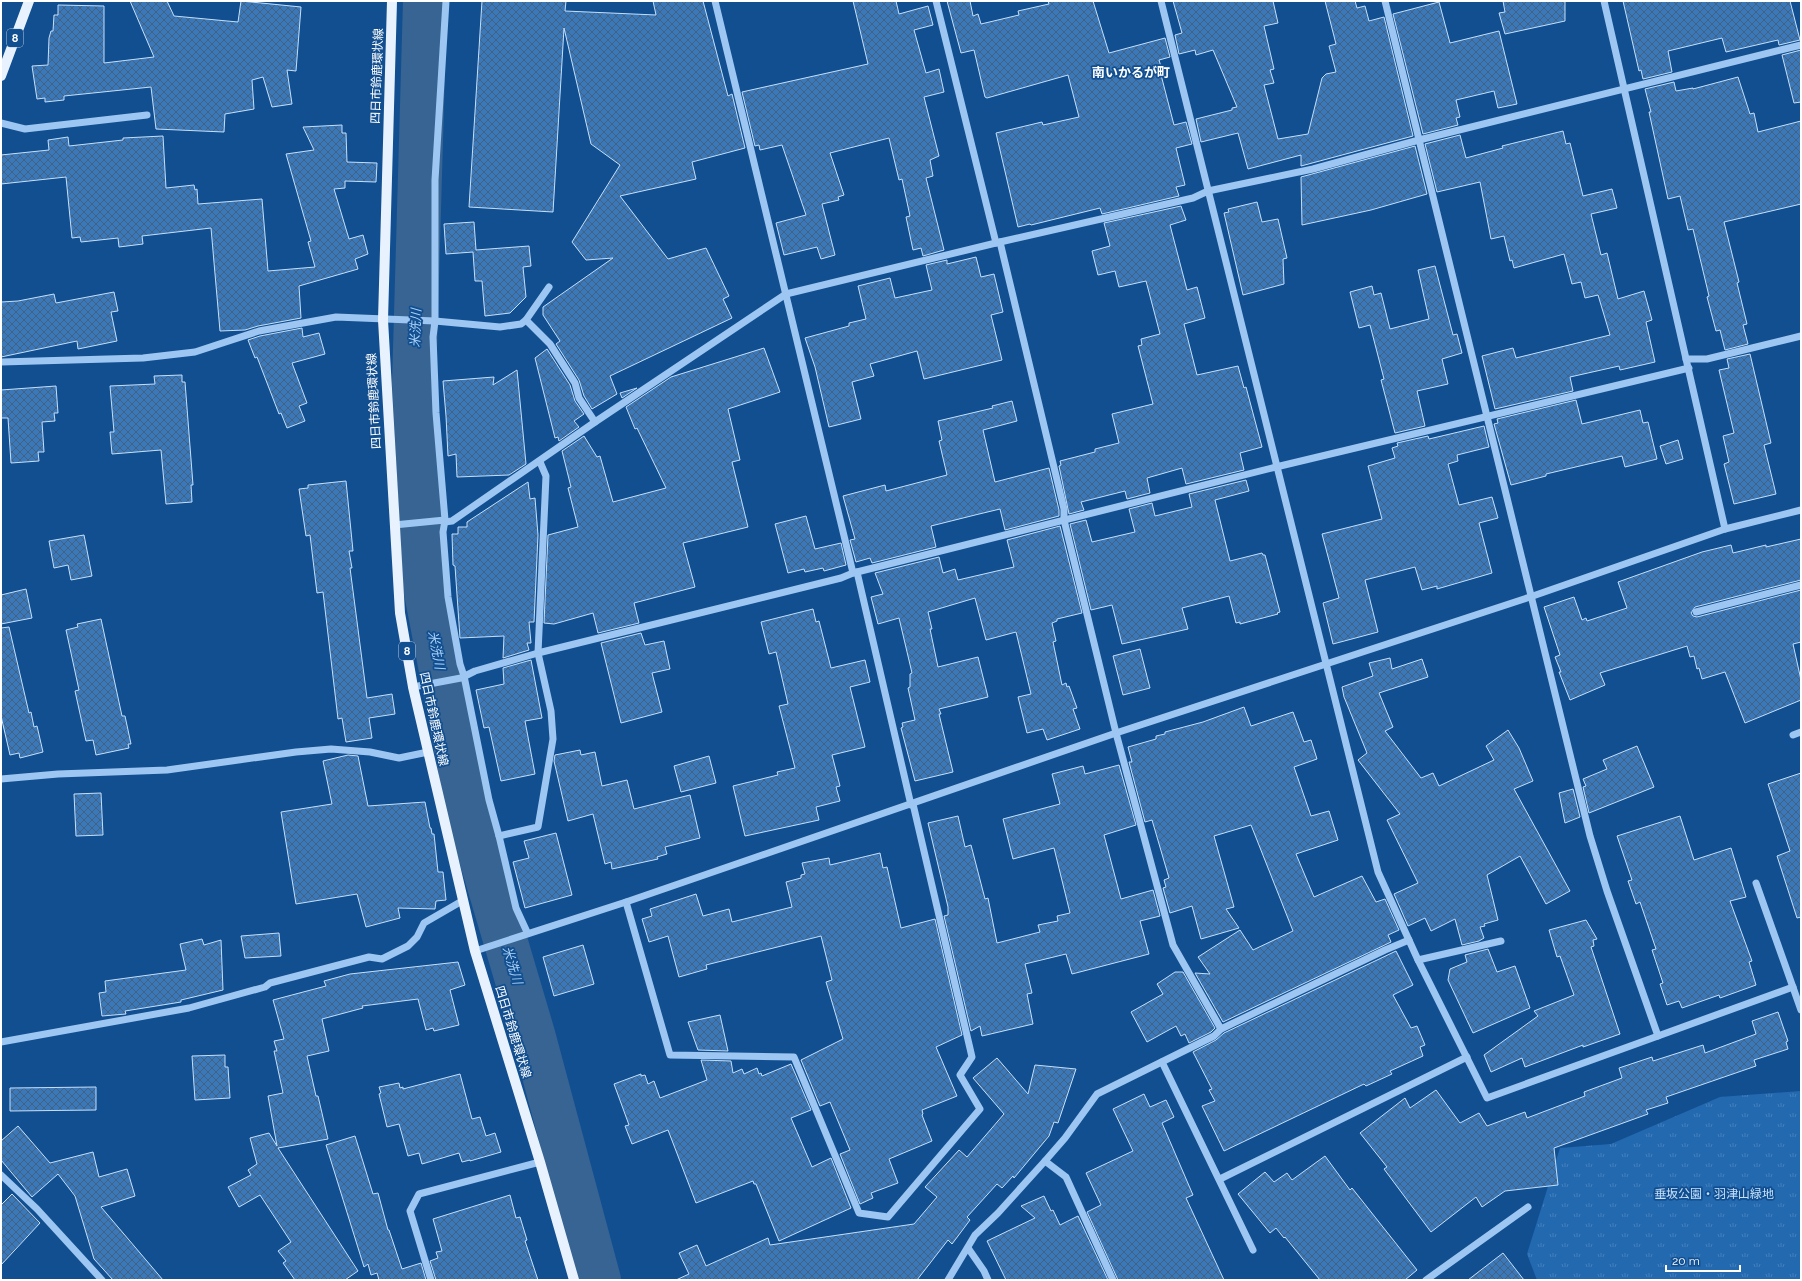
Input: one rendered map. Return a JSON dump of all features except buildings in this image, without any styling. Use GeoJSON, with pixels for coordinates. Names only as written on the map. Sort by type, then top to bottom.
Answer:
{"type":"FeatureCollection","features":[{"type":"Feature","properties":{"kind":"main road","name":"8"},"geometry":{"type":"LineString","coordinates":[[1,76],[29,1]]}},
{"type":"Feature","properties":{"kind":"main road","name":"四日市鈴鹿環状線"},"geometry":{"type":"LineString","coordinates":[[392,1],[386,320],[394,525],[400,614],[416,686],[428,752],[475,951],[540,1162],[574,1280]]}},
{"type":"Feature","properties":{"kind":"street"},"geometry":{"type":"LineString","coordinates":[[446,1],[435,180],[433,337],[436,413],[448,596],[462,677],[489,800],[516,908],[526,933]]}},
{"type":"Feature","properties":{"kind":"street"},"geometry":{"type":"LineString","coordinates":[[626,902],[670,1056],[794,1057],[859,1213],[888,1217],[980,1109],[960,1075],[972,1057],[912,804],[715,1]]}},
{"type":"Feature","properties":{"kind":"street"},"geometry":{"type":"LineString","coordinates":[[936,1],[1064,509],[1064,520],[1116,733],[1173,945],[1221,1029]]}},
{"type":"Feature","properties":{"kind":"street"},"geometry":{"type":"LineString","coordinates":[[1161,1],[1378,872],[1418,960],[1487,1098],[1793,987]]}},
{"type":"Feature","properties":{"kind":"street"},"geometry":{"type":"LineString","coordinates":[[1385,1],[1530,597],[1590,836],[1607,891],[1658,1036]]}},
{"type":"Feature","properties":{"kind":"street"},"geometry":{"type":"LineString","coordinates":[[1604,1],[1725,529]]}},
{"type":"Feature","properties":{"kind":"street"},"geometry":{"type":"LineString","coordinates":[[394,525],[452,521],[540,462],[547,455],[595,422],[786,294],[1193,198],[1208,191],[1313,169],[1418,140],[1801,45]]}},
{"type":"Feature","properties":{"kind":"street"},"geometry":{"type":"LineString","coordinates":[[1,123],[25,129],[147,115]]}},
{"type":"Feature","properties":{"kind":"street"},"geometry":{"type":"LineString","coordinates":[[1,362],[143,358],[195,352],[259,331],[336,317],[433,321],[500,326],[521,324],[526,320],[549,287]]}},
{"type":"Feature","properties":{"kind":"street"},"geometry":{"type":"LineString","coordinates":[[526,320],[550,344],[575,384],[579,398],[595,422]]}},
{"type":"Feature","properties":{"kind":"street"},"geometry":{"type":"LineString","coordinates":[[1686,359],[1707,359],[1801,336]]}},
{"type":"Feature","properties":{"kind":"street"},"geometry":{"type":"LineString","coordinates":[[416,686],[462,677],[475,671],[538,653],[842,578],[855,573],[1276,467],[1689,368]]}},
{"type":"Feature","properties":{"kind":"street"},"geometry":{"type":"LineString","coordinates":[[499,836],[538,827],[553,739],[551,711],[538,653],[546,476],[540,462]]}},
{"type":"Feature","properties":{"kind":"street"},"geometry":{"type":"LineString","coordinates":[[475,951],[526,933],[626,902],[1116,733],[1530,597],[1725,529],[1801,510]]}},
{"type":"Feature","properties":{"kind":"street"},"geometry":{"type":"LineString","coordinates":[[1696,612],[1801,586]]}},
{"type":"Feature","properties":{"kind":"street"},"geometry":{"type":"LineString","coordinates":[[1793,735],[1801,732]]}},
{"type":"Feature","properties":{"kind":"street"},"geometry":{"type":"LineString","coordinates":[[1,779],[58,774],[167,770],[274,754],[324,750],[370,752],[399,758],[428,752]]}},
{"type":"Feature","properties":{"kind":"street"},"geometry":{"type":"LineString","coordinates":[[1756,883],[1801,1010]]}},
{"type":"Feature","properties":{"kind":"street"},"geometry":{"type":"LineString","coordinates":[[1,1042],[189,1008],[265,987],[270,983],[369,957],[382,959],[408,946],[417,937],[424,923],[462,901]]}},
{"type":"Feature","properties":{"kind":"street"},"geometry":{"type":"LineString","coordinates":[[948,1280],[975,1235],[998,1213],[1065,1138],[1097,1094],[1214,1036],[1221,1029],[1385,950],[1410,940]]}},
{"type":"Feature","properties":{"kind":"street"},"geometry":{"type":"LineString","coordinates":[[1418,960],[1501,941]]}},
{"type":"Feature","properties":{"kind":"street"},"geometry":{"type":"LineString","coordinates":[[1220,1179],[1467,1057]]}},
{"type":"Feature","properties":{"kind":"street"},"geometry":{"type":"LineString","coordinates":[[1162,1062],[1220,1179],[1253,1250]]}},
{"type":"Feature","properties":{"kind":"street"},"geometry":{"type":"LineString","coordinates":[[1045,1161],[1066,1177],[1113,1280]]}},
{"type":"Feature","properties":{"kind":"street"},"geometry":{"type":"LineString","coordinates":[[430,1280],[410,1211],[419,1194],[540,1162]]}},
{"type":"Feature","properties":{"kind":"street"},"geometry":{"type":"LineString","coordinates":[[1,1175],[38,1209],[102,1280]]}},
{"type":"Feature","properties":{"kind":"street"},"geometry":{"type":"LineString","coordinates":[[1426,1280],[1436,1277],[1528,1208]]}},
{"type":"Feature","properties":{"kind":"street"},"geometry":{"type":"LineString","coordinates":[[968,1248],[984,1271],[988,1280]]}},
{"type":"Feature","properties":{"kind":"green space","name":"垂坂公園・羽津山緑地"},"geometry":{"type":"Polygon","coordinates":[[[1801,1091],[1801,1280],[1537,1280],[1527,1254],[1560,1148],[1611,1144],[1720,1097],[1801,1091]]]}},
{"type":"Feature","properties":{"kind":"waterway","name":"米洗川"},"geometry":{"type":"LineString","coordinates":[[425,1],[414,384],[425,587],[470,821],[533,1034],[599,1280]]}},
{"type":"Feature","properties":{"kind":"district","name":"南いかるが町"},"geometry":{"type":"Point","coordinates":[1131,72]}}]}
